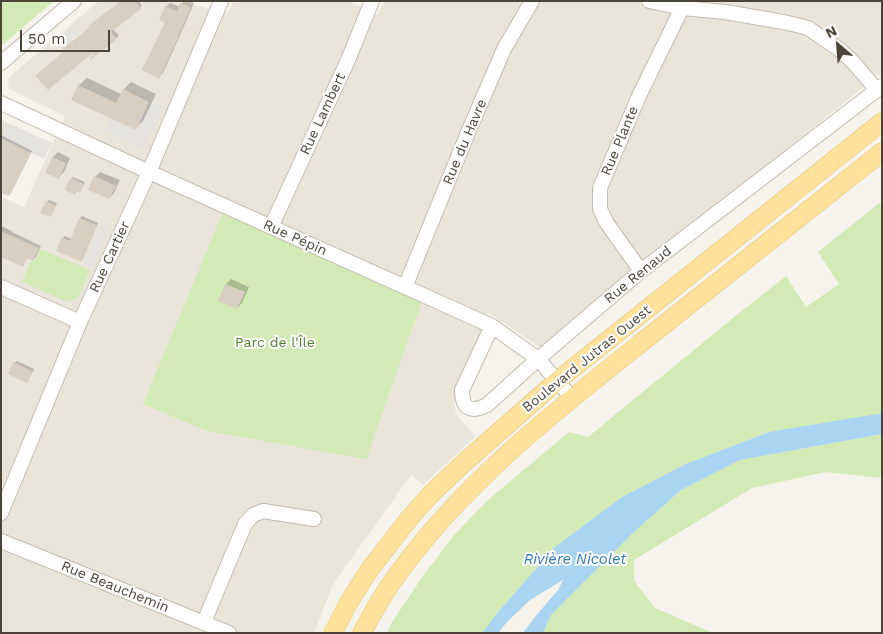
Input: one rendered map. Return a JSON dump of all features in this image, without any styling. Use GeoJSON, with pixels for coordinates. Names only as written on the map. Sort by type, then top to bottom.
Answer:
{"type":"FeatureCollection","features":[{"type":"Feature","properties":{"kind":"main road","name":"Boulevard Jutras Ouest"},"geometry":{"type":"LineString","coordinates":[[333,633],[349,602],[370,569],[408,520],[466,461],[557,381],[882,122]]}},
{"type":"Feature","properties":{"kind":"main road","name":"Boulevard Jutras Ouest"},"geometry":{"type":"LineString","coordinates":[[362,633],[377,605],[395,578],[426,538],[476,483],[502,458],[572,398],[882,152]]}},
{"type":"Feature","properties":{"kind":"street"},"geometry":{"type":"LineString","coordinates":[[1,63],[74,1]]}},
{"type":"Feature","properties":{"kind":"street","name":"Rue Cartier"},"geometry":{"type":"LineString","coordinates":[[1,513],[80,322],[149,172],[221,1]]}},
{"type":"Feature","properties":{"kind":"street","name":"Rue Lambert"},"geometry":{"type":"LineString","coordinates":[[271,227],[348,60],[372,1]]}},
{"type":"Feature","properties":{"kind":"street","name":"Rue du Havre"},"geometry":{"type":"LineString","coordinates":[[406,287],[504,49],[532,1]]}},
{"type":"Feature","properties":{"kind":"street"},"geometry":{"type":"LineString","coordinates":[[649,1],[682,8],[725,12],[808,28],[840,50],[879,88]]}},
{"type":"Feature","properties":{"kind":"street","name":"Rue Plante"},"geometry":{"type":"LineString","coordinates":[[642,271],[606,222],[600,209],[600,188],[639,96],[682,8]]}},
{"type":"Feature","properties":{"kind":"street","name":"Rue Renaud"},"geometry":{"type":"LineString","coordinates":[[492,326],[462,390],[464,403],[470,409],[477,410],[487,405],[642,271],[879,88]]}},
{"type":"Feature","properties":{"kind":"street","name":"Rue Pépin"},"geometry":{"type":"LineString","coordinates":[[1,103],[149,172],[492,326],[538,359],[572,398]]}},
{"type":"Feature","properties":{"kind":"street"},"geometry":{"type":"LineString","coordinates":[[1,287],[80,322]]}},
{"type":"Feature","properties":{"kind":"street"},"geometry":{"type":"LineString","coordinates":[[204,622],[245,524],[253,515],[263,511],[314,518]]}},
{"type":"Feature","properties":{"kind":"street","name":"Rue Beauchemin"},"geometry":{"type":"LineString","coordinates":[[1,542],[229,633]]}},
{"type":"Feature","properties":{"kind":"shaded area"},"geometry":{"type":"Polygon","coordinates":[[[99,1],[177,1],[228,13],[234,1],[349,1],[377,15],[384,1],[882,1],[882,72],[649,261],[544,350],[489,313],[455,392],[454,404],[456,414],[475,437],[423,485],[411,475],[333,584],[314,633],[1,633],[1,197],[24,207],[65,116],[9,89],[8,78],[99,1]]]}},
{"type":"Feature","properties":{"kind":"shaded area"},"geometry":{"type":"Polygon","coordinates":[[[74,25],[80,33],[61,49],[55,41],[74,25]]]}},
{"type":"Feature","properties":{"kind":"shaded area"},"geometry":{"type":"Polygon","coordinates":[[[149,102],[162,107],[143,148],[104,131],[111,117],[136,129],[149,102]]]}},
{"type":"Feature","properties":{"kind":"shaded area"},"geometry":{"type":"Polygon","coordinates":[[[1,120],[52,143],[44,159],[1,138],[1,120]]]}},
{"type":"Feature","properties":{"kind":"shaded area"},"geometry":{"type":"Polygon","coordinates":[[[99,225],[108,229],[92,268],[83,264],[99,225]]]}},
{"type":"Feature","properties":{"kind":"green space"},"geometry":{"type":"Polygon","coordinates":[[[1,1],[54,1],[1,46],[1,1]]]}},
{"type":"Feature","properties":{"kind":"green space"},"geometry":{"type":"Polygon","coordinates":[[[882,201],[882,414],[769,432],[686,464],[622,497],[555,547],[482,633],[387,633],[392,622],[423,576],[455,534],[488,500],[569,432],[588,437],[786,276],[806,307],[839,284],[818,252],[882,201]]]}},
{"type":"Feature","properties":{"kind":"green space","name":"Parc de l'Île"},"geometry":{"type":"Polygon","coordinates":[[[223,212],[422,301],[366,459],[207,431],[143,404],[223,212]]]}},
{"type":"Feature","properties":{"kind":"green space"},"geometry":{"type":"Polygon","coordinates":[[[40,249],[90,270],[79,296],[65,301],[22,282],[31,261],[34,262],[40,249]]]}},
{"type":"Feature","properties":{"kind":"green space"},"geometry":{"type":"Polygon","coordinates":[[[882,434],[882,478],[825,472],[752,488],[634,560],[634,581],[655,608],[713,633],[543,633],[551,615],[634,532],[681,490],[740,460],[882,434]]]}},
{"type":"Feature","properties":{"kind":"water","name":"Rivière Nicolet"},"geometry":{"type":"Polygon","coordinates":[[[882,414],[882,434],[740,460],[681,490],[634,532],[551,615],[543,633],[523,633],[558,590],[563,580],[530,600],[498,633],[482,633],[555,547],[622,497],[686,464],[769,432],[882,414]]]}},
{"type":"Feature","properties":{"kind":"building"},"geometry":{"type":"Polygon","coordinates":[[[121,1],[135,1],[141,9],[111,32],[117,39],[90,60],[94,52],[48,90],[35,76],[62,53],[60,51],[89,28],[88,26],[121,1]]]}},
{"type":"Feature","properties":{"kind":"building"},"geometry":{"type":"Polygon","coordinates":[[[180,3],[191,7],[159,79],[142,70],[165,22],[159,20],[165,6],[177,11],[180,3]]]}},
{"type":"Feature","properties":{"kind":"building"},"geometry":{"type":"Polygon","coordinates":[[[78,85],[116,103],[123,89],[149,102],[136,130],[71,100],[78,85]]]}},
{"type":"Feature","properties":{"kind":"building"},"geometry":{"type":"Polygon","coordinates":[[[1,138],[31,153],[9,196],[1,193],[1,138]]]}},
{"type":"Feature","properties":{"kind":"building"},"geometry":{"type":"Polygon","coordinates":[[[52,157],[66,163],[59,179],[45,173],[52,157]]]}},
{"type":"Feature","properties":{"kind":"building"},"geometry":{"type":"Polygon","coordinates":[[[94,176],[116,186],[109,199],[88,190],[94,176]]]}},
{"type":"Feature","properties":{"kind":"building"},"geometry":{"type":"Polygon","coordinates":[[[70,178],[84,184],[80,193],[76,191],[75,195],[65,190],[70,178]]]}},
{"type":"Feature","properties":{"kind":"building"},"geometry":{"type":"Polygon","coordinates":[[[46,201],[56,206],[51,217],[40,213],[46,201]]]}},
{"type":"Feature","properties":{"kind":"building"},"geometry":{"type":"Polygon","coordinates":[[[79,218],[97,225],[82,262],[56,251],[62,238],[70,241],[79,218]]]}},
{"type":"Feature","properties":{"kind":"building"},"geometry":{"type":"Polygon","coordinates":[[[1,231],[39,248],[33,261],[27,258],[23,267],[1,257],[1,231]]]}},
{"type":"Feature","properties":{"kind":"building"},"geometry":{"type":"Polygon","coordinates":[[[225,284],[245,292],[237,309],[218,301],[225,284]]]}},
{"type":"Feature","properties":{"kind":"building"},"geometry":{"type":"Polygon","coordinates":[[[13,362],[32,371],[27,383],[8,374],[13,362]]]}}]}
